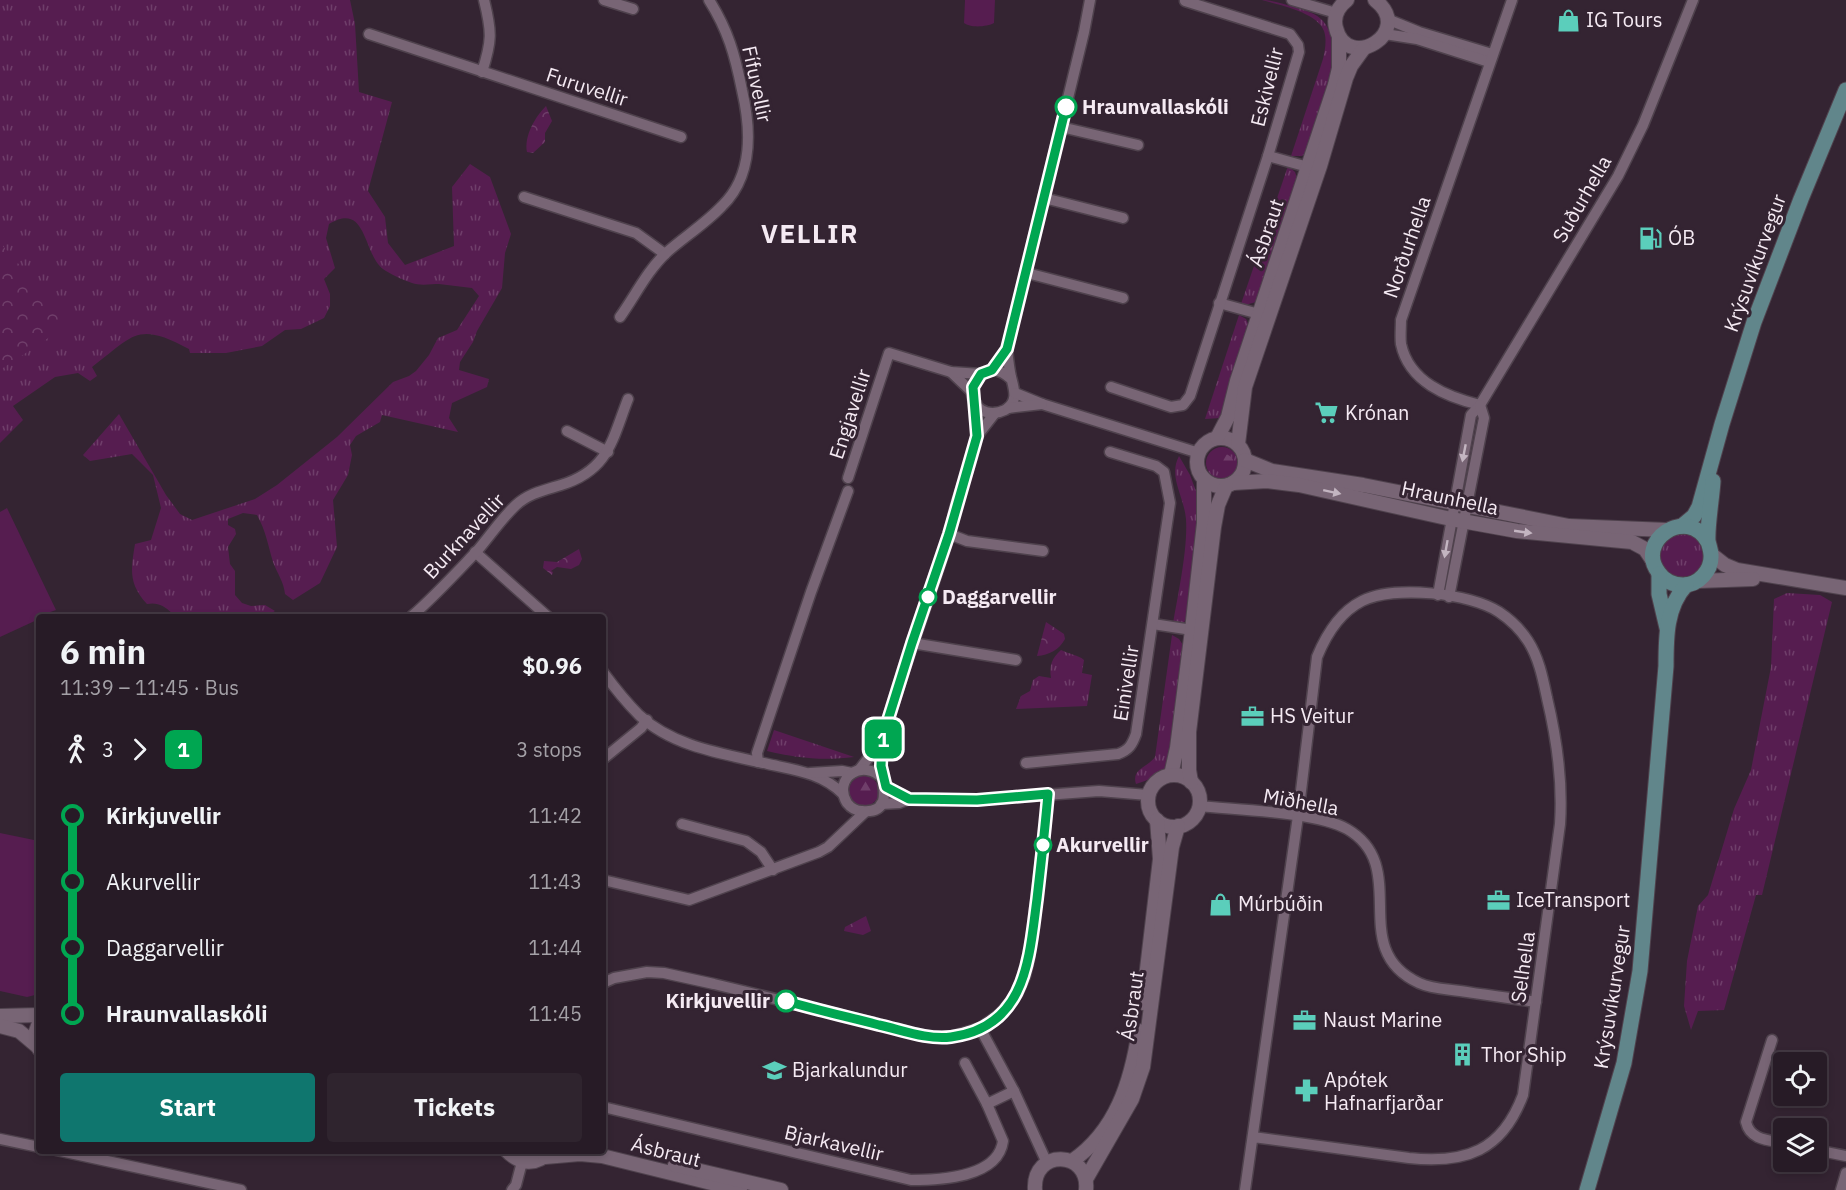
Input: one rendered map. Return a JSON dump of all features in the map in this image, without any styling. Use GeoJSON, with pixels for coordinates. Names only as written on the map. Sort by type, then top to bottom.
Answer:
{"type":"FeatureCollection","features":[{"type":"Feature","properties":{"kind":"main road","name":"Krýsuvíkurvegur"},"geometry":{"type":"LineString","coordinates":[[1675,528],[1690,520],[1699,507],[1729,401],[1758,312],[1846,90]]}},
{"type":"Feature","properties":{"kind":"main road","name":"Krýsuvíkurvegur"},"geometry":{"type":"LineString","coordinates":[[1710,548],[1715,454]]}},
{"type":"Feature","properties":{"kind":"main road"},"geometry":{"type":"LineString","coordinates":[[1675,528],[1698,531],[1710,548],[1708,569],[1692,583],[1671,583],[1656,568],[1655,543],[1675,528]]}},
{"type":"Feature","properties":{"kind":"main road","name":"Krýsuvíkurvegur"},"geometry":{"type":"LineString","coordinates":[[1587,1190],[1624,1063],[1640,971],[1666,666],[1667,628],[1656,568]]}},
{"type":"Feature","properties":{"kind":"main road","name":"Krýsuvíkurvegur"},"geometry":{"type":"LineString","coordinates":[[1667,628],[1675,601],[1692,583]]}},
{"type":"Feature","properties":{"kind":"street"},"geometry":{"type":"LineString","coordinates":[[482,72],[490,46],[491,32],[484,0]]}},
{"type":"Feature","properties":{"kind":"street"},"geometry":{"type":"LineString","coordinates":[[604,0],[633,9]]}},
{"type":"Feature","properties":{"kind":"street","name":"Fífuvellir"},"geometry":{"type":"LineString","coordinates":[[620,317],[665,254],[724,206],[745,166],[748,153],[749,122],[733,47],[723,22],[709,0]]}},
{"type":"Feature","properties":{"kind":"street"},"geometry":{"type":"LineString","coordinates":[[1008,408],[1016,393],[1011,379],[1007,349],[1027,273],[1090,0]]}},
{"type":"Feature","properties":{"kind":"street","name":"Eskivellir"},"geometry":{"type":"LineString","coordinates":[[1111,387],[1172,407],[1183,405],[1190,396],[1268,156],[1299,52],[1298,45],[1290,34],[1217,5],[1185,0]]}},
{"type":"Feature","properties":{"kind":"street"},"geometry":{"type":"LineString","coordinates":[[1293,0],[1336,13],[1347,0]]}},
{"type":"Feature","properties":{"kind":"street","name":"Norðurhella"},"geometry":{"type":"LineString","coordinates":[[1480,405],[1457,400],[1435,390],[1417,375],[1407,360],[1401,344],[1401,320],[1512,0]]}},
{"type":"Feature","properties":{"kind":"street","name":"Suðurhella"},"geometry":{"type":"LineString","coordinates":[[1480,405],[1623,168],[1643,125],[1693,0]]}},
{"type":"Feature","properties":{"kind":"street"},"geometry":{"type":"LineString","coordinates":[[1382,6],[1419,32],[1491,58]]}},
{"type":"Feature","properties":{"kind":"street"},"geometry":{"type":"LineString","coordinates":[[1339,37],[1350,46],[1364,48],[1380,41],[1385,34],[1382,6]]}},
{"type":"Feature","properties":{"kind":"street","name":"Ásbraut"},"geometry":{"type":"LineString","coordinates":[[1217,438],[1228,417],[1259,314],[1335,85],[1339,68],[1336,13]]}},
{"type":"Feature","properties":{"kind":"street","name":"Furuvellir"},"geometry":{"type":"LineString","coordinates":[[369,34],[681,137]]}},
{"type":"Feature","properties":{"kind":"street"},"geometry":{"type":"LineString","coordinates":[[1385,34],[1417,39],[1491,58]]}},
{"type":"Feature","properties":{"kind":"street","name":"Ásbraut"},"geometry":{"type":"LineString","coordinates":[[1238,444],[1245,387],[1320,166],[1346,78],[1351,66],[1364,48]]}},
{"type":"Feature","properties":{"kind":"street"},"geometry":{"type":"LineString","coordinates":[[1061,127],[1138,145]]}},
{"type":"Feature","properties":{"kind":"street","name":"Eskivellir"},"geometry":{"type":"LineString","coordinates":[[1268,156],[1308,167]]}},
{"type":"Feature","properties":{"kind":"street"},"geometry":{"type":"LineString","coordinates":[[524,197],[624,229],[644,239],[665,254]]}},
{"type":"Feature","properties":{"kind":"street"},"geometry":{"type":"LineString","coordinates":[[1044,198],[1123,218]]}},
{"type":"Feature","properties":{"kind":"street"},"geometry":{"type":"LineString","coordinates":[[1027,273],[1123,298]]}},
{"type":"Feature","properties":{"kind":"street"},"geometry":{"type":"LineString","coordinates":[[1219,303],[1259,314]]}},
{"type":"Feature","properties":{"kind":"street"},"geometry":{"type":"LineString","coordinates":[[606,881],[689,900],[819,852],[834,842],[865,812],[881,804],[884,799],[882,739],[949,534],[977,436],[976,403],[972,392],[975,382],[1007,349]]}},
{"type":"Feature","properties":{"kind":"street","name":"Engjavellir"},"geometry":{"type":"LineString","coordinates":[[848,478],[889,353],[951,372],[986,372]]}},
{"type":"Feature","properties":{"kind":"street"},"geometry":{"type":"LineString","coordinates":[[986,372],[999,370],[1011,379]]}},
{"type":"Feature","properties":{"kind":"street","name":"Engjavellir"},"geometry":{"type":"LineString","coordinates":[[951,372],[972,392]]}},
{"type":"Feature","properties":{"kind":"street"},"geometry":{"type":"LineString","coordinates":[[1016,393],[1042,404],[1198,453]]}},
{"type":"Feature","properties":{"kind":"street","name":"Burknavellir"},"geometry":{"type":"LineString","coordinates":[[414,614],[475,552],[502,519],[524,499],[538,491],[572,482],[585,475],[608,452],[628,399]]}},
{"type":"Feature","properties":{"kind":"street"},"geometry":{"type":"LineString","coordinates":[[976,403],[981,409],[995,413]]}},
{"type":"Feature","properties":{"kind":"street"},"geometry":{"type":"LineString","coordinates":[[977,436],[995,413],[1008,408],[1042,404]]}},
{"type":"Feature","properties":{"kind":"street"},"geometry":{"type":"LineString","coordinates":[[1443,596],[1461,504],[1484,418],[1480,405]]}},
{"type":"Feature","properties":{"kind":"street"},"geometry":{"type":"LineString","coordinates":[[567,431],[608,452]]}},
{"type":"Feature","properties":{"kind":"street"},"geometry":{"type":"LineString","coordinates":[[1191,782],[1189,732],[1214,526],[1218,505],[1229,484],[1241,476],[1245,460],[1238,444],[1228,439],[1217,438],[1209,441],[1198,453],[1197,467],[1204,479],[1214,485],[1229,484]]}},
{"type":"Feature","properties":{"kind":"street","name":"Einivellir"},"geometry":{"type":"LineString","coordinates":[[1026,763],[1118,754],[1127,751],[1133,745],[1137,734],[1170,503],[1164,472],[1156,466],[1110,452]]}},
{"type":"Feature","properties":{"kind":"street","name":"Hraunhella"},"geometry":{"type":"LineString","coordinates":[[1245,460],[1272,471],[1461,504],[1569,526],[1675,528]]}},
{"type":"Feature","properties":{"kind":"street"},"geometry":{"type":"LineString","coordinates":[[1171,775],[1177,748],[1204,523],[1204,479]]}},
{"type":"Feature","properties":{"kind":"street","name":"Hraunhella"},"geometry":{"type":"LineString","coordinates":[[1229,484],[1267,481],[1299,485],[1458,520],[1529,532],[1632,542],[1646,549],[1656,568]]}},
{"type":"Feature","properties":{"kind":"street"},"geometry":{"type":"LineString","coordinates":[[758,762],[757,753],[848,490]]}},
{"type":"Feature","properties":{"kind":"street"},"geometry":{"type":"LineString","coordinates":[[949,534],[967,541],[1043,551]]}},
{"type":"Feature","properties":{"kind":"street"},"geometry":{"type":"LineString","coordinates":[[1710,548],[1730,568],[1846,588]]}},
{"type":"Feature","properties":{"kind":"street"},"geometry":{"type":"LineString","coordinates":[[475,552],[545,614]]}},
{"type":"Feature","properties":{"kind":"street"},"geometry":{"type":"LineString","coordinates":[[1692,583],[1792,579]]}},
{"type":"Feature","properties":{"kind":"street","name":"Selhella"},"geometry":{"type":"LineString","coordinates":[[1245,1190],[1298,816],[1317,657],[1324,641],[1338,620],[1361,602],[1385,594],[1401,592],[1443,596],[1483,605],[1499,612],[1516,626],[1529,643],[1538,662],[1556,736],[1562,795],[1523,1095],[1517,1112],[1497,1138],[1465,1157],[1435,1161],[1253,1137]]}},
{"type":"Feature","properties":{"kind":"street","name":"Einivellir"},"geometry":{"type":"LineString","coordinates":[[1153,624],[1192,630]]}},
{"type":"Feature","properties":{"kind":"street"},"geometry":{"type":"LineString","coordinates":[[912,643],[1016,660]]}},
{"type":"Feature","properties":{"kind":"street"},"geometry":{"type":"LineString","coordinates":[[606,676],[640,716],[672,737],[758,762],[809,773],[832,783],[859,811],[865,812]]}},
{"type":"Feature","properties":{"kind":"street"},"geometry":{"type":"LineString","coordinates":[[606,757],[641,728],[646,720]]}},
{"type":"Feature","properties":{"kind":"street"},"geometry":{"type":"LineString","coordinates":[[845,829],[846,779],[856,771],[882,739]]}},
{"type":"Feature","properties":{"kind":"street"},"geometry":{"type":"LineString","coordinates":[[809,773],[873,771],[884,783],[909,799]]}},
{"type":"Feature","properties":{"kind":"street"},"geometry":{"type":"LineString","coordinates":[[1171,775],[1191,782],[1197,789],[1199,806],[1192,819],[1178,826],[1163,825],[1149,809],[1148,795],[1156,781],[1171,775]]}},
{"type":"Feature","properties":{"kind":"street"},"geometry":{"type":"LineString","coordinates":[[881,804],[909,799],[977,800],[1100,791],[1148,795]]}},
{"type":"Feature","properties":{"kind":"street"},"geometry":{"type":"LineString","coordinates":[[606,982],[647,972],[664,973],[926,1036],[950,1037],[980,1028],[1009,1005],[1025,976],[1042,861],[1048,794]]}},
{"type":"Feature","properties":{"kind":"street","name":"Miðhella"},"geometry":{"type":"LineString","coordinates":[[1199,806],[1298,816],[1338,824],[1355,834],[1369,848],[1380,875],[1380,925],[1383,941],[1389,956],[1403,973],[1429,987],[1536,1002]]}},
{"type":"Feature","properties":{"kind":"street","name":"Ásbraut"},"geometry":{"type":"LineString","coordinates":[[1072,1161],[1086,1152],[1106,1128],[1123,1096],[1134,1063],[1160,859],[1157,820]]}},
{"type":"Feature","properties":{"kind":"street"},"geometry":{"type":"LineString","coordinates":[[682,824],[746,841],[761,852],[773,870]]}},
{"type":"Feature","properties":{"kind":"street","name":"Ásbraut"},"geometry":{"type":"LineString","coordinates":[[1086,1184],[1132,1099],[1143,1066],[1172,847],[1178,826]]}},
{"type":"Feature","properties":{"kind":"street"},"geometry":{"type":"LineString","coordinates":[[0,1016],[36,1015]]}},
{"type":"Feature","properties":{"kind":"street"},"geometry":{"type":"LineString","coordinates":[[0,1026],[19,1031],[36,1046]]}},
{"type":"Feature","properties":{"kind":"street"},"geometry":{"type":"LineString","coordinates":[[980,1028],[1014,1091],[1047,1162]]}},
{"type":"Feature","properties":{"kind":"street"},"geometry":{"type":"LineString","coordinates":[[1772,1040],[1746,1122],[1748,1130],[1754,1136],[1773,1140]]}},
{"type":"Feature","properties":{"kind":"street","name":"Bjarkavellir"},"geometry":{"type":"LineString","coordinates":[[606,1108],[911,1180],[954,1178],[969,1174],[993,1160],[1002,1147],[1003,1141],[1002,1134],[965,1063]]}},
{"type":"Feature","properties":{"kind":"street"},"geometry":{"type":"LineString","coordinates":[[987,1104],[1014,1091]]}},
{"type":"Feature","properties":{"kind":"street"},"geometry":{"type":"LineString","coordinates":[[0,1138],[36,1146]]}},
{"type":"Feature","properties":{"kind":"street","name":"Ásbraut"},"geometry":{"type":"LineString","coordinates":[[606,1149],[781,1190]]}},
{"type":"Feature","properties":{"kind":"street"},"geometry":{"type":"LineString","coordinates":[[1827,1152],[1846,1156]]}},
{"type":"Feature","properties":{"kind":"street"},"geometry":{"type":"LineString","coordinates":[[74,1154],[241,1190]]}},
{"type":"Feature","properties":{"kind":"street"},"geometry":{"type":"LineString","coordinates":[[510,1154],[522,1162],[516,1185],[512,1190]]}},
{"type":"Feature","properties":{"kind":"street","name":"Ásbraut"},"geometry":{"type":"LineString","coordinates":[[522,1162],[538,1161],[548,1154],[602,1156],[740,1190]]}},
{"type":"Feature","properties":{"kind":"street"},"geometry":{"type":"LineString","coordinates":[[1020,1190],[1035,1185],[1041,1167],[1047,1162],[1063,1159],[1072,1161],[1083,1171],[1086,1184]]}},
{"type":"Feature","properties":{"kind":"street"},"geometry":{"type":"LineString","coordinates":[[1841,1190],[1846,1173]]}},
{"type":"Feature","properties":{"kind":"green space"},"geometry":{"type":"Polygon","coordinates":[[[0,0],[350,0],[355,24],[359,92],[392,102],[368,191],[385,217],[388,243],[405,265],[454,246],[452,187],[470,164],[490,177],[511,234],[505,253],[502,288],[460,362],[459,370],[489,379],[487,387],[452,403],[449,418],[458,432],[382,415],[380,422],[356,436],[350,445],[352,455],[348,475],[333,500],[337,547],[320,583],[293,600],[285,594],[265,532],[257,515],[243,513],[228,519],[228,525],[235,529],[236,534],[228,547],[230,564],[235,571],[235,595],[242,603],[251,606],[265,605],[275,611],[270,614],[172,614],[158,604],[147,604],[137,589],[132,576],[135,544],[151,540],[161,508],[153,475],[132,454],[90,461],[83,455],[119,414],[166,495],[180,514],[192,520],[255,499],[277,485],[337,437],[393,382],[416,371],[429,355],[438,338],[457,330],[479,296],[472,288],[415,284],[389,273],[378,264],[358,225],[351,219],[342,219],[329,224],[326,238],[335,268],[324,279],[330,294],[330,306],[324,318],[301,329],[285,330],[262,346],[226,353],[190,353],[189,349],[172,340],[147,334],[137,336],[127,340],[92,367],[97,376],[90,381],[78,373],[55,377],[13,406],[23,420],[0,443],[0,0]]]}},
{"type":"Feature","properties":{"kind":"green space"},"geometry":{"type":"Polygon","coordinates":[[[965,0],[995,0],[994,23],[970,26],[964,23],[965,0]]]}},
{"type":"Feature","properties":{"kind":"green space"},"geometry":{"type":"Polygon","coordinates":[[[1262,0],[1278,2],[1313,14],[1323,21],[1330,33],[1332,67],[1328,85],[1307,152],[1302,156],[1291,156],[1323,59],[1325,34],[1320,24],[1306,14],[1262,0]]]}},
{"type":"Feature","properties":{"kind":"green space"},"geometry":{"type":"Polygon","coordinates":[[[546,106],[552,121],[545,133],[545,142],[533,153],[527,152],[527,140],[531,127],[546,106]]]}},
{"type":"Feature","properties":{"kind":"green space"},"geometry":{"type":"Polygon","coordinates":[[[1288,166],[1295,172],[1298,181],[1256,302],[1241,304],[1288,166]]]}},
{"type":"Feature","properties":{"kind":"green space"},"geometry":{"type":"Polygon","coordinates":[[[0,243],[71,323],[0,370],[0,243]]]}},
{"type":"Feature","properties":{"kind":"green space"},"geometry":{"type":"Polygon","coordinates":[[[1239,315],[1246,319],[1251,330],[1221,418],[1205,419],[1239,315]]]}},
{"type":"Feature","properties":{"kind":"green space"},"geometry":{"type":"Polygon","coordinates":[[[1222,447],[1234,451],[1238,463],[1234,475],[1222,479],[1210,475],[1206,463],[1210,451],[1222,447]]]}},
{"type":"Feature","properties":{"kind":"green space"},"geometry":{"type":"Polygon","coordinates":[[[1224,454],[1231,457],[1234,464],[1231,471],[1224,474],[1217,471],[1214,464],[1217,457],[1224,454]]]}},
{"type":"Feature","properties":{"kind":"green space"},"geometry":{"type":"Polygon","coordinates":[[[1179,456],[1190,475],[1200,502],[1187,619],[1183,623],[1173,624],[1186,544],[1185,511],[1175,471],[1179,456]]]}},
{"type":"Feature","properties":{"kind":"green space"},"geometry":{"type":"Polygon","coordinates":[[[7,508],[56,610],[36,614],[36,620],[0,637],[0,512],[7,508]]]}},
{"type":"Feature","properties":{"kind":"green space"},"geometry":{"type":"Polygon","coordinates":[[[1682,533],[1697,540],[1704,555],[1697,570],[1682,577],[1667,570],[1660,555],[1667,540],[1682,533]]]}},
{"type":"Feature","properties":{"kind":"green space"},"geometry":{"type":"Polygon","coordinates":[[[579,549],[582,559],[579,565],[571,569],[557,567],[551,571],[552,575],[543,568],[544,561],[557,562],[579,549]]]}},
{"type":"Feature","properties":{"kind":"green space"},"geometry":{"type":"Polygon","coordinates":[[[1787,593],[1820,595],[1832,602],[1762,895],[1756,895],[1724,1010],[1698,1011],[1691,1030],[1684,1006],[1687,961],[1698,906],[1708,895],[1734,809],[1751,770],[1771,667],[1774,599],[1787,593]]]}},
{"type":"Feature","properties":{"kind":"green space"},"geometry":{"type":"Polygon","coordinates":[[[1046,622],[1064,634],[1065,639],[1053,651],[1037,656],[1046,622]]]}},
{"type":"Feature","properties":{"kind":"green space"},"geometry":{"type":"Polygon","coordinates":[[[1172,635],[1179,639],[1185,648],[1168,766],[1157,775],[1136,784],[1135,779],[1138,772],[1155,757],[1172,635]]]}},
{"type":"Feature","properties":{"kind":"green space"},"geometry":{"type":"Polygon","coordinates":[[[1061,650],[1084,660],[1082,673],[1092,675],[1087,706],[1016,709],[1021,696],[1030,691],[1033,680],[1039,676],[1051,678],[1052,662],[1061,650]]]}},
{"type":"Feature","properties":{"kind":"green space"},"geometry":{"type":"Polygon","coordinates":[[[774,730],[854,757],[810,758],[767,751],[774,730]]]}},
{"type":"Feature","properties":{"kind":"green space"},"geometry":{"type":"Polygon","coordinates":[[[864,776],[875,780],[879,791],[875,802],[864,806],[853,802],[849,791],[853,780],[864,776]]]}},
{"type":"Feature","properties":{"kind":"green space"},"geometry":{"type":"Polygon","coordinates":[[[0,833],[36,840],[36,995],[27,997],[0,991],[0,833]]]}},
{"type":"Feature","properties":{"kind":"green space"},"geometry":{"type":"Polygon","coordinates":[[[866,916],[871,931],[863,935],[844,931],[845,927],[866,916]]]}},
{"type":"Feature","properties":{"kind":"bus line","name":"1"},"geometry":{"type":"LineString","coordinates":[[786,1001],[926,1036],[950,1037],[966,1034],[989,1023],[1009,1005],[1025,976],[1042,861],[1048,794],[977,800],[909,799],[886,787],[881,766],[882,739],[949,534],[977,436],[973,387],[977,378],[986,371],[992,370],[1007,349],[1066,107]]}},
{"type":"Feature","properties":{"kind":"place","name":"IG Tours"},"geometry":{"type":"Point","coordinates":[1568,20]}},
{"type":"Feature","properties":{"kind":"place","name":"Hraunvallaskóli"},"geometry":{"type":"Point","coordinates":[1066,107]}},
{"type":"Feature","properties":{"kind":"place","name":"ÓB"},"geometry":{"type":"Point","coordinates":[1650,238]}},
{"type":"Feature","properties":{"kind":"place","name":"Krónan"},"geometry":{"type":"Point","coordinates":[1327,413]}},
{"type":"Feature","properties":{"kind":"place","name":"Daggarvellir"},"geometry":{"type":"Point","coordinates":[928,597]}},
{"type":"Feature","properties":{"kind":"place","name":"HS Veitur"},"geometry":{"type":"Point","coordinates":[1252,716]}},
{"type":"Feature","properties":{"kind":"place","name":"Akurvellir"},"geometry":{"type":"Point","coordinates":[1043,845]}},
{"type":"Feature","properties":{"kind":"place","name":"IceTransport"},"geometry":{"type":"Point","coordinates":[1498,900]}},
{"type":"Feature","properties":{"kind":"place","name":"Múrbúðin"},"geometry":{"type":"Point","coordinates":[1220,904]}},
{"type":"Feature","properties":{"kind":"place","name":"Kirkjuvellir"},"geometry":{"type":"Point","coordinates":[786,1001]}},
{"type":"Feature","properties":{"kind":"place","name":"Naust Marine"},"geometry":{"type":"Point","coordinates":[1305,1020]}},
{"type":"Feature","properties":{"kind":"place","name":"Thor Ship"},"geometry":{"type":"Point","coordinates":[1463,1055]}},
{"type":"Feature","properties":{"kind":"place","name":"Bjarkalundur"},"geometry":{"type":"Point","coordinates":[774,1070]}},
{"type":"Feature","properties":{"kind":"place","name":"Apótek Hafnarfjarðar"},"geometry":{"type":"Point","coordinates":[1306,1091]}},
{"type":"Feature","properties":{"kind":"district","name":"VELLIR"},"geometry":{"type":"Point","coordinates":[810,234]}}]}
